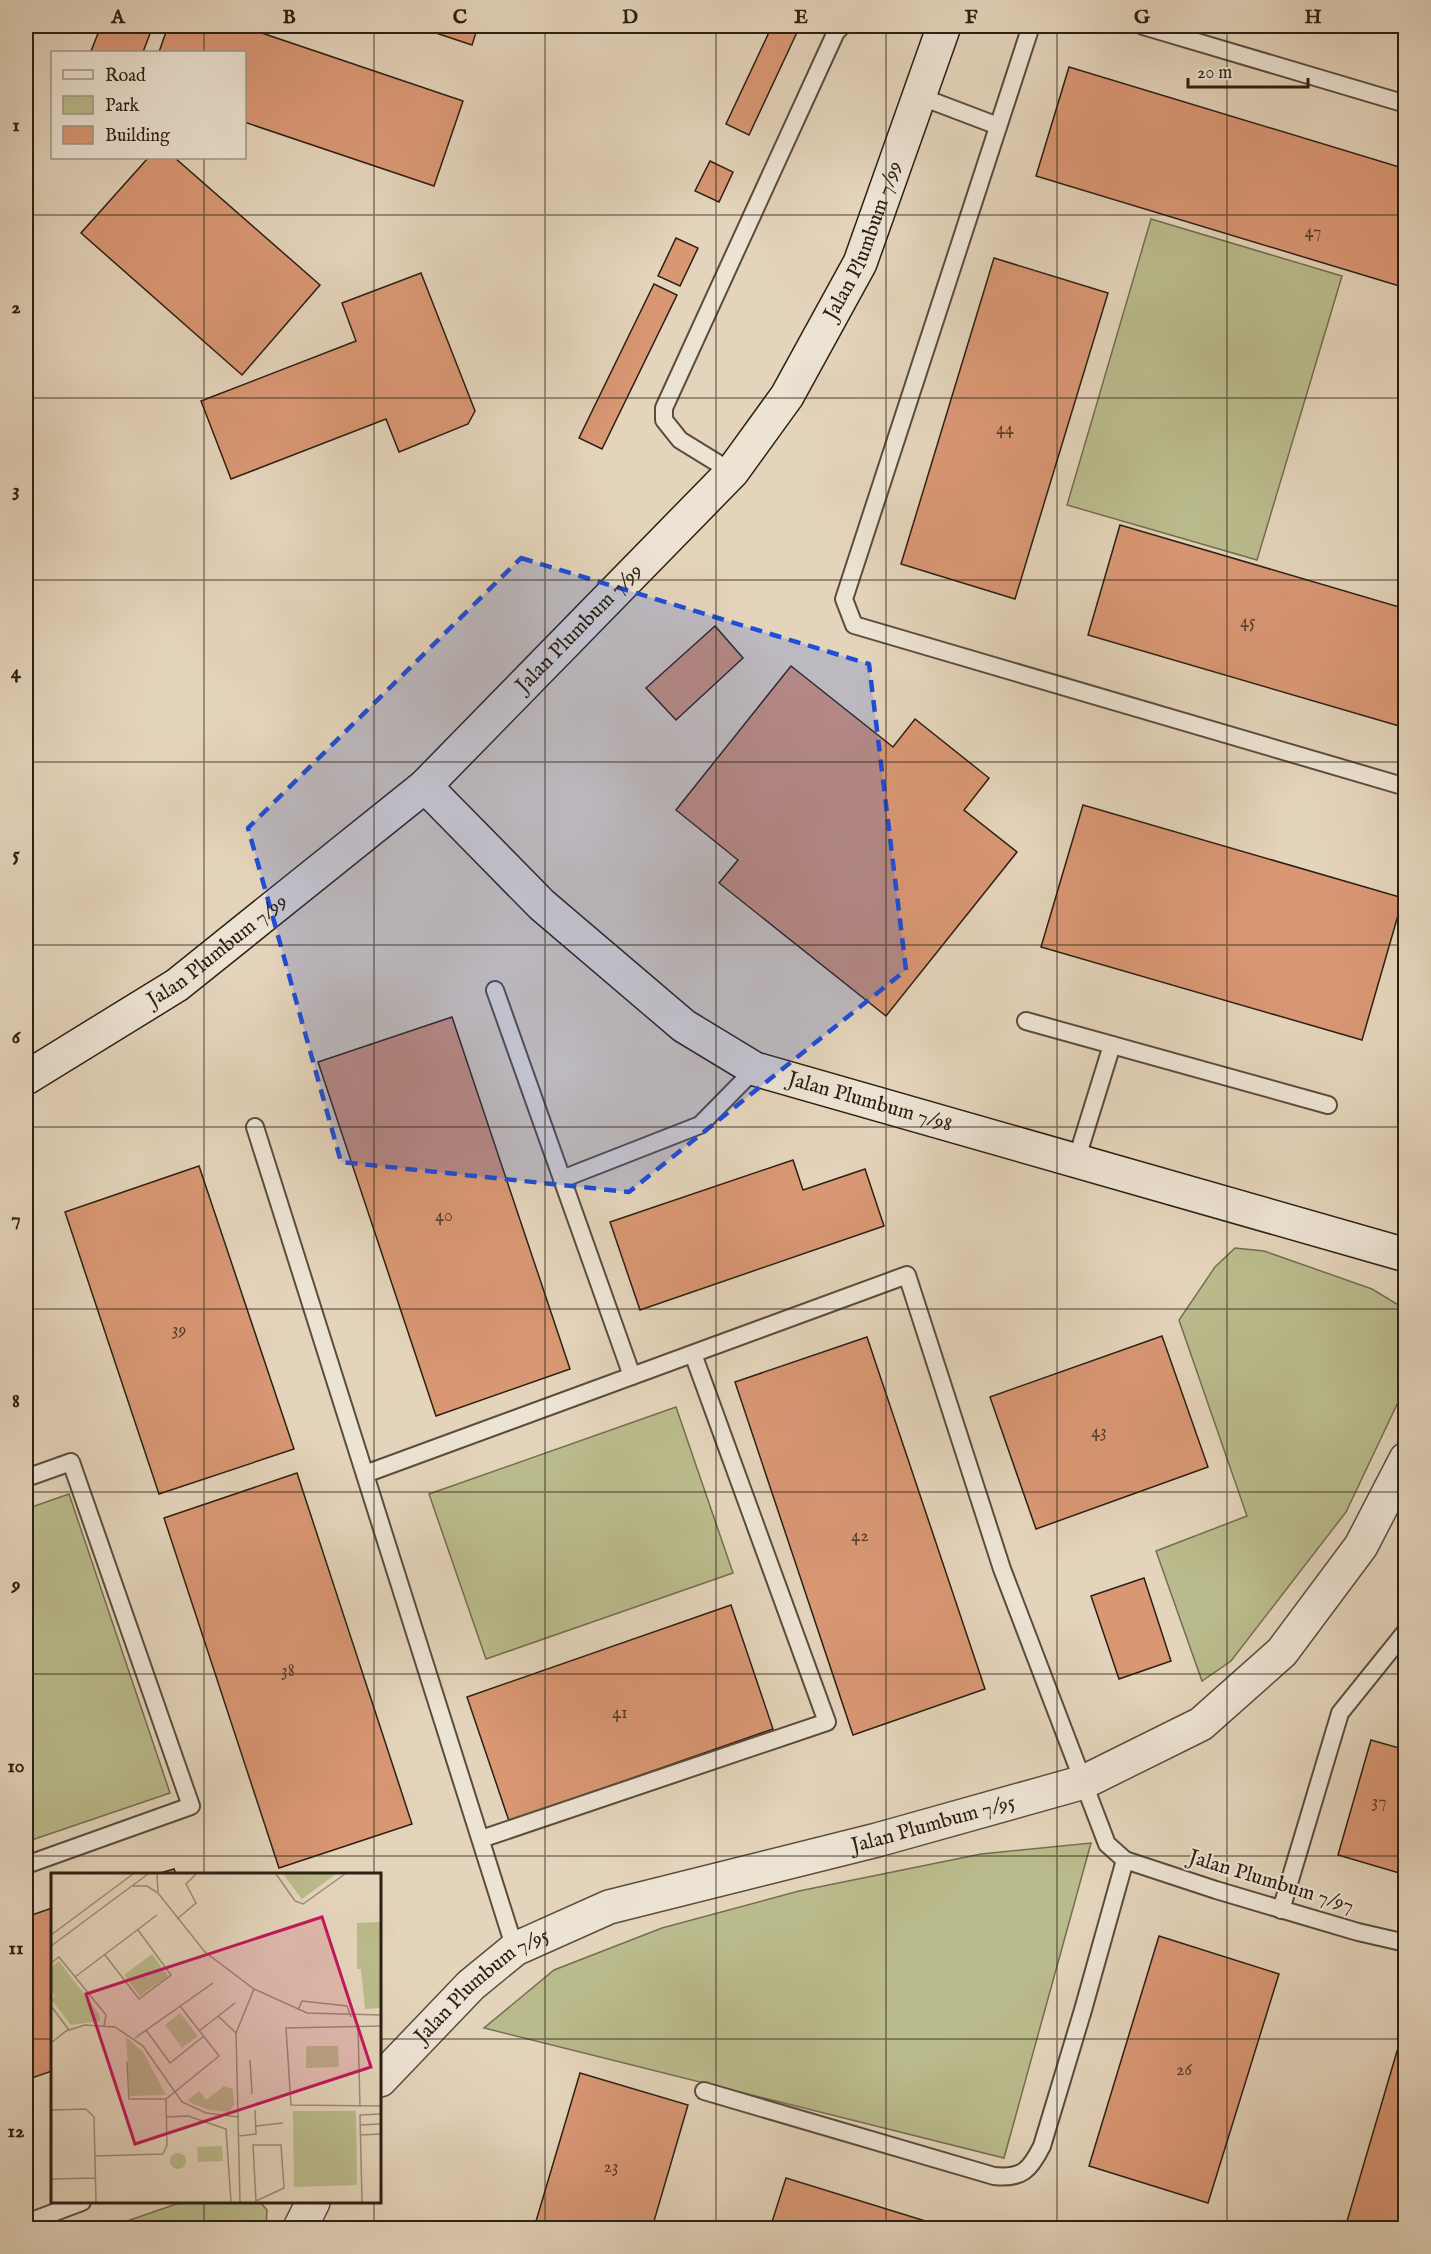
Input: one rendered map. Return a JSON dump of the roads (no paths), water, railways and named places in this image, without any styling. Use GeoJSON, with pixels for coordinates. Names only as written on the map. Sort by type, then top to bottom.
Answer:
{"type":"FeatureCollection","features":[{"type":"Feature","properties":{"kind":"street","name":"Jalan Plumbum 7/99"},"geometry":{"type":"LineString","coordinates":[[26,1078],[177,985],[425,786],[732,472],[787,396],[860,263],[919,96],[938,27]]}},
{"type":"Feature","properties":{"kind":"street","name":"Jalan Plumbum 7/98"},"geometry":{"type":"LineString","coordinates":[[425,786],[551,912],[684,1026],[755,1069],[1406,1255]]}},
{"type":"Feature","properties":{"kind":"street","name":"Jalan Plumbum 7/95"},"geometry":{"type":"LineString","coordinates":[[381,2079],[471,1985],[515,1949],[609,1907],[877,1840],[1084,1782],[1201,1724],[1282,1652],[1361,1546],[1406,1459]]}},
{"type":"Feature","properties":{"kind":"street"},"geometry":{"type":"LineString","coordinates":[[300,2229],[313,2203]]}},
{"type":"Feature","properties":{"kind":"lane"},"geometry":{"type":"LineString","coordinates":[[732,472],[680,440],[664,420],[664,408],[836,32],[842,26]]}},
{"type":"Feature","properties":{"kind":"lane"},"geometry":{"type":"LineString","coordinates":[[1031,26],[844,599],[854,624],[1406,787]]}},
{"type":"Feature","properties":{"kind":"lane"},"geometry":{"type":"LineString","coordinates":[[1143,26],[1406,104]]}},
{"type":"Feature","properties":{"kind":"lane"},"geometry":{"type":"LineString","coordinates":[[919,96],[998,126]]}},
{"type":"Feature","properties":{"kind":"lane"},"geometry":{"type":"LineString","coordinates":[[495,990],[632,1376]]}},
{"type":"Feature","properties":{"kind":"lane"},"geometry":{"type":"LineString","coordinates":[[1026,1021],[1328,1105]]}},
{"type":"Feature","properties":{"kind":"lane"},"geometry":{"type":"LineString","coordinates":[[1076,1161],[1112,1045]]}},
{"type":"Feature","properties":{"kind":"lane"},"geometry":{"type":"LineString","coordinates":[[562,1179],[699,1125],[755,1069]]}},
{"type":"Feature","properties":{"kind":"lane"},"geometry":{"type":"LineString","coordinates":[[255,1127],[515,1949]]}},
{"type":"Feature","properties":{"kind":"lane"},"geometry":{"type":"LineString","coordinates":[[365,1474],[907,1275],[1002,1569],[1107,1844],[1125,1860],[1042,2146],[1034,2161],[1023,2173],[1008,2178],[994,2176],[704,2091]]}},
{"type":"Feature","properties":{"kind":"lane"},"geometry":{"type":"LineString","coordinates":[[481,1839],[827,1722],[693,1354]]}},
{"type":"Feature","properties":{"kind":"lane"},"geometry":{"type":"LineString","coordinates":[[26,1478],[71,1462],[191,1806],[26,1865]]}},
{"type":"Feature","properties":{"kind":"lane"},"geometry":{"type":"LineString","coordinates":[[1281,1910],[1340,1713],[1406,1631]]}},
{"type":"Feature","properties":{"kind":"lane","name":"Jalan Plumbum 7/97"},"geometry":{"type":"LineString","coordinates":[[1125,1860],[1281,1910],[1406,1943]]}},
{"type":"Feature","properties":{"kind":"lane"},"geometry":{"type":"LineString","coordinates":[[26,2223],[79,2203]]}}]}
